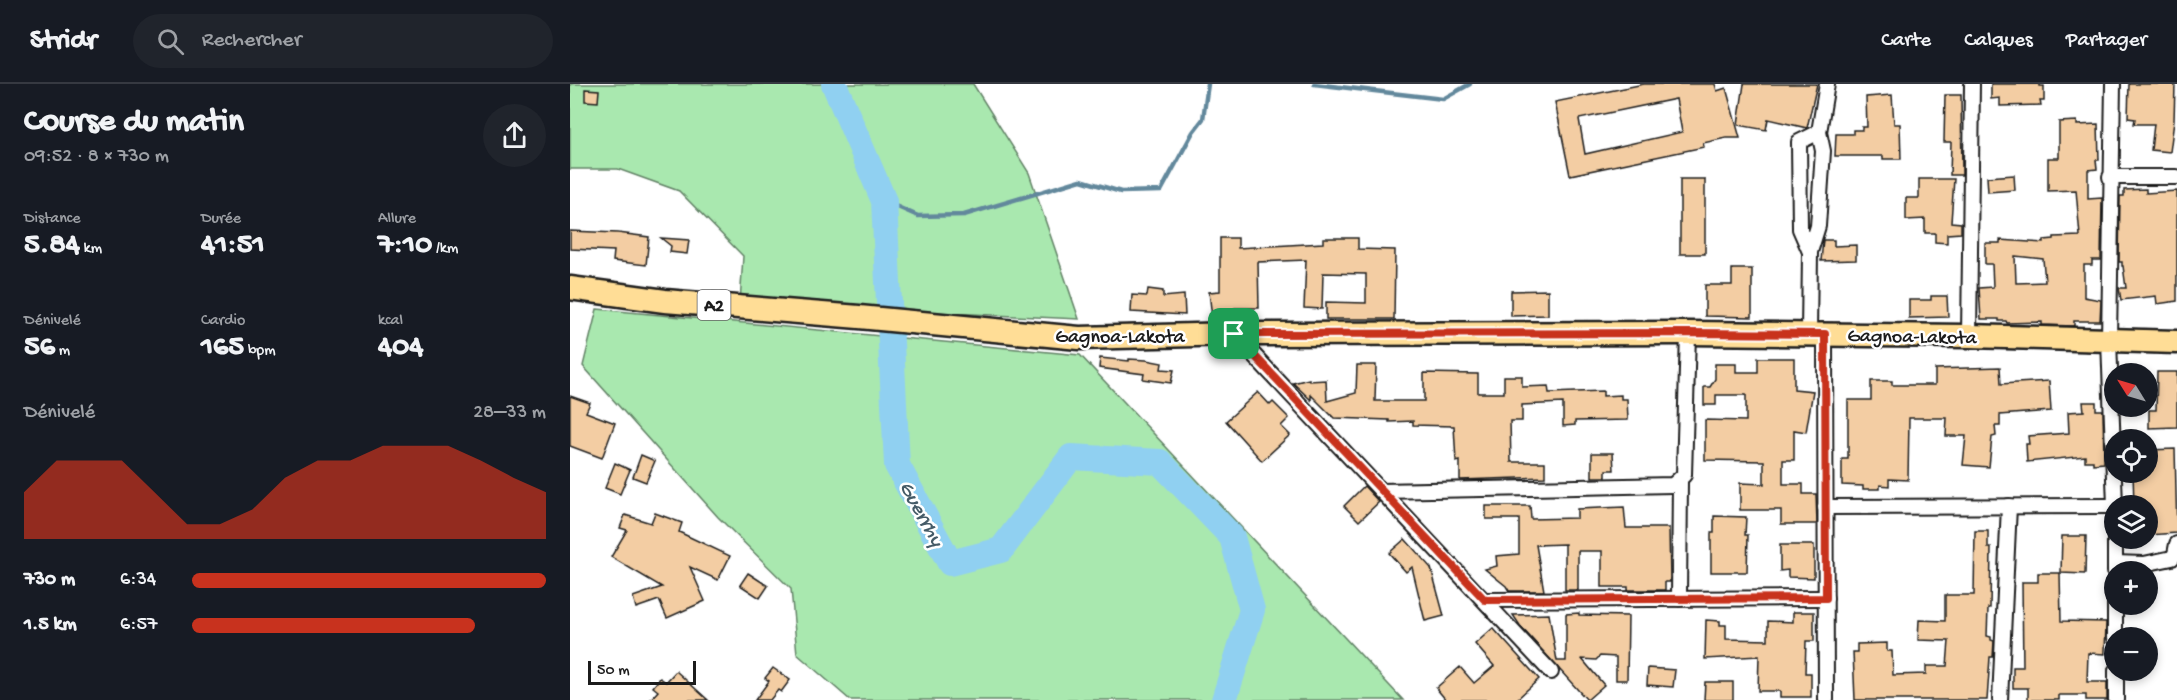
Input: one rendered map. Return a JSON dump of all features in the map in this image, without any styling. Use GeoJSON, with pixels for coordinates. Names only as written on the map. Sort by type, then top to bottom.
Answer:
{"type":"FeatureCollection","features":[{"type":"Feature","properties":{"kind":"main road","name":"Gagnoa-Lakota"},"geometry":{"type":"LineString","coordinates":[[570,288],[665,301],[1079,338],[1234,334],[1688,333],[1969,336],[2177,342]]}},
{"type":"Feature","properties":{"kind":"street"},"geometry":{"type":"LineString","coordinates":[[1810,252],[1818,226],[1823,151],[1819,132],[1827,84]]}},
{"type":"Feature","properties":{"kind":"street"},"geometry":{"type":"LineString","coordinates":[[1969,336],[1972,84]]}},
{"type":"Feature","properties":{"kind":"street"},"geometry":{"type":"LineString","coordinates":[[2113,84],[2109,340],[2115,495]]}},
{"type":"Feature","properties":{"kind":"street"},"geometry":{"type":"LineString","coordinates":[[1819,132],[1799,142],[1800,229],[1810,252],[1817,334],[1825,507],[1826,700]]}},
{"type":"Feature","properties":{"kind":"street"},"geometry":{"type":"LineString","coordinates":[[2110,177],[2177,177]]}},
{"type":"Feature","properties":{"kind":"street"},"geometry":{"type":"LineString","coordinates":[[1381,490],[1673,485],[1684,475],[1688,333]]}},
{"type":"Feature","properties":{"kind":"street"},"geometry":{"type":"LineString","coordinates":[[1234,334],[1551,672]]}},
{"type":"Feature","properties":{"kind":"street"},"geometry":{"type":"LineString","coordinates":[[1679,599],[1680,481]]}},
{"type":"Feature","properties":{"kind":"street"},"geometry":{"type":"LineString","coordinates":[[2000,700],[2009,506]]}},
{"type":"Feature","properties":{"kind":"street"},"geometry":{"type":"LineString","coordinates":[[1825,507],[2104,506]]}},
{"type":"Feature","properties":{"kind":"street"},"geometry":{"type":"LineString","coordinates":[[2158,561],[2172,558],[2177,544]]}},
{"type":"Feature","properties":{"kind":"street"},"geometry":{"type":"LineString","coordinates":[[1485,600],[1826,598]]}},
{"type":"Feature","properties":{"kind":"street"},"geometry":{"type":"LineString","coordinates":[[2116,681],[2116,700]]}},
{"type":"Feature","properties":{"kind":"green space"},"geometry":{"type":"Polygon","coordinates":[[[570,84],[973,84],[1029,173],[1079,319],[740,303],[743,256],[679,191],[618,169],[570,169],[570,84]]]}},
{"type":"Feature","properties":{"kind":"green space"},"geometry":{"type":"Polygon","coordinates":[[[597,309],[1080,355],[1403,700],[850,700],[797,654],[791,589],[718,517],[583,366],[597,309]]]}},
{"type":"Feature","properties":{"kind":"building"},"geometry":{"type":"Polygon","coordinates":[[[1644,84],[1715,84],[1717,91],[1726,88],[1740,138],[1726,138],[1703,143],[1704,147],[1570,175],[1555,102],[1644,84]],[[1676,99],[1579,119],[1585,154],[1682,132],[1676,99]]]}},
{"type":"Feature","properties":{"kind":"building"},"geometry":{"type":"Polygon","coordinates":[[[1744,84],[1817,84],[1807,128],[1768,119],[1766,130],[1738,125],[1744,84]]]}},
{"type":"Feature","properties":{"kind":"building"},"geometry":{"type":"Polygon","coordinates":[[[1991,84],[2040,84],[2044,86],[2044,101],[2040,101],[2041,105],[2000,106],[2000,98],[1991,99],[1991,84]]]}},
{"type":"Feature","properties":{"kind":"building"},"geometry":{"type":"Polygon","coordinates":[[[2129,84],[2175,84],[2170,152],[2151,150],[2154,124],[2134,124],[2135,119],[2128,118],[2129,84]]]}},
{"type":"Feature","properties":{"kind":"building"},"geometry":{"type":"Polygon","coordinates":[[[585,89],[599,90],[598,102],[585,101],[585,89]]]}},
{"type":"Feature","properties":{"kind":"building"},"geometry":{"type":"Polygon","coordinates":[[[1892,95],[1894,124],[1900,124],[1901,159],[1883,159],[1883,156],[1835,156],[1836,134],[1853,134],[1853,130],[1862,130],[1862,127],[1867,127],[1866,97],[1892,95]]]}},
{"type":"Feature","properties":{"kind":"building"},"geometry":{"type":"Polygon","coordinates":[[[1945,95],[1961,95],[1962,175],[1950,175],[1951,142],[1944,142],[1945,95]]]}},
{"type":"Feature","properties":{"kind":"building"},"geometry":{"type":"Polygon","coordinates":[[[2077,121],[2077,125],[2098,124],[2099,160],[2096,160],[2097,169],[2088,170],[2088,199],[2102,198],[2101,260],[2092,260],[2092,265],[2084,265],[2084,297],[2101,300],[2100,321],[2074,321],[2074,326],[2042,325],[2042,322],[2007,323],[1999,319],[1981,319],[1979,288],[1993,287],[1992,264],[1985,264],[1985,243],[2000,243],[2000,240],[2044,243],[2044,240],[2054,239],[2054,237],[2080,236],[2076,190],[2048,191],[2048,158],[2059,158],[2059,122],[2077,121]],[[2015,256],[2016,283],[2045,282],[2043,259],[2015,256]]]}},
{"type":"Feature","properties":{"kind":"building"},"geometry":{"type":"Polygon","coordinates":[[[2014,175],[2015,190],[1988,192],[1987,177],[2014,175]]]}},
{"type":"Feature","properties":{"kind":"building"},"geometry":{"type":"Polygon","coordinates":[[[1680,179],[1705,179],[1705,254],[1680,254],[1680,179]]]}},
{"type":"Feature","properties":{"kind":"building"},"geometry":{"type":"Polygon","coordinates":[[[1919,179],[1954,179],[1951,222],[1961,223],[1961,233],[1947,234],[1947,243],[1935,242],[1935,233],[1925,233],[1925,219],[1906,220],[1906,198],[1919,198],[1919,179]]]}},
{"type":"Feature","properties":{"kind":"building"},"geometry":{"type":"Polygon","coordinates":[[[2146,189],[2146,193],[2177,191],[2177,301],[2157,304],[2156,296],[2121,300],[2119,288],[2126,288],[2122,262],[2119,262],[2120,196],[2124,196],[2124,190],[2146,189]]]}},
{"type":"Feature","properties":{"kind":"building"},"geometry":{"type":"Polygon","coordinates":[[[570,231],[649,237],[646,265],[613,261],[614,251],[570,249],[570,231]]]}},
{"type":"Feature","properties":{"kind":"building"},"geometry":{"type":"Polygon","coordinates":[[[661,238],[689,240],[687,254],[670,252],[671,246],[661,238]]]}},
{"type":"Feature","properties":{"kind":"building"},"geometry":{"type":"Polygon","coordinates":[[[1220,238],[1238,238],[1238,248],[1323,243],[1323,238],[1358,238],[1358,249],[1395,250],[1394,319],[1326,319],[1326,302],[1366,303],[1366,274],[1323,273],[1322,309],[1304,308],[1306,260],[1258,262],[1259,308],[1235,308],[1236,315],[1212,317],[1209,292],[1220,291],[1220,238]]]}},
{"type":"Feature","properties":{"kind":"building"},"geometry":{"type":"Polygon","coordinates":[[[1823,240],[1834,240],[1834,246],[1856,245],[1856,260],[1821,261],[1823,240]]]}},
{"type":"Feature","properties":{"kind":"building"},"geometry":{"type":"Polygon","coordinates":[[[1732,269],[1752,269],[1752,317],[1705,316],[1705,285],[1732,285],[1732,269]]]}},
{"type":"Feature","properties":{"kind":"building"},"geometry":{"type":"Polygon","coordinates":[[[1148,289],[1163,291],[1163,297],[1184,295],[1185,315],[1131,312],[1132,295],[1147,296],[1148,289]]]}},
{"type":"Feature","properties":{"kind":"building"},"geometry":{"type":"Polygon","coordinates":[[[1548,290],[1548,315],[1511,316],[1511,291],[1548,290]]]}},
{"type":"Feature","properties":{"kind":"building"},"geometry":{"type":"Polygon","coordinates":[[[1931,296],[1947,296],[1948,317],[1909,318],[1909,300],[1931,300],[1931,296]]]}},
{"type":"Feature","properties":{"kind":"building"},"geometry":{"type":"Polygon","coordinates":[[[1100,358],[1162,363],[1161,369],[1174,370],[1171,383],[1143,379],[1144,374],[1099,368],[1100,358]]]}},
{"type":"Feature","properties":{"kind":"building"},"geometry":{"type":"Polygon","coordinates":[[[1758,358],[1794,358],[1794,389],[1813,391],[1806,432],[1794,430],[1794,460],[1783,460],[1783,484],[1803,484],[1803,494],[1816,494],[1817,524],[1781,524],[1781,510],[1740,510],[1740,483],[1764,484],[1764,461],[1705,460],[1705,420],[1746,421],[1746,395],[1716,395],[1716,405],[1704,405],[1704,387],[1710,387],[1715,379],[1715,364],[1736,364],[1736,372],[1758,372],[1758,358]]]}},
{"type":"Feature","properties":{"kind":"building"},"geometry":{"type":"Polygon","coordinates":[[[1357,365],[1376,365],[1375,401],[1424,401],[1424,373],[1478,374],[1478,393],[1504,393],[1504,376],[1522,376],[1522,387],[1548,386],[1549,393],[1603,391],[1603,396],[1621,395],[1621,399],[1627,399],[1628,420],[1575,421],[1575,425],[1563,426],[1563,403],[1522,405],[1522,421],[1510,421],[1511,462],[1545,462],[1545,477],[1460,480],[1460,461],[1456,462],[1454,426],[1413,425],[1413,421],[1389,422],[1389,420],[1334,418],[1311,395],[1311,400],[1293,383],[1309,379],[1309,381],[1326,380],[1327,401],[1356,393],[1357,365]]]}},
{"type":"Feature","properties":{"kind":"building"},"geometry":{"type":"Polygon","coordinates":[[[2000,367],[2001,384],[2049,381],[2051,411],[2000,415],[2000,426],[1995,426],[1996,436],[1992,437],[1989,467],[1963,465],[1966,436],[1946,436],[1947,418],[1909,418],[1908,480],[1889,479],[1889,486],[1880,485],[1880,489],[1842,485],[1842,459],[1848,459],[1848,400],[1871,400],[1871,381],[1892,381],[1892,385],[1935,385],[1935,369],[2000,367]]]}},
{"type":"Feature","properties":{"kind":"building"},"geometry":{"type":"Polygon","coordinates":[[[2158,372],[2177,372],[2177,427],[2149,428],[2149,417],[2158,417],[2158,372]]]}},
{"type":"Feature","properties":{"kind":"building"},"geometry":{"type":"Polygon","coordinates":[[[1258,392],[1270,405],[1273,402],[1289,418],[1281,426],[1290,435],[1262,461],[1226,421],[1258,392]]]}},
{"type":"Feature","properties":{"kind":"building"},"geometry":{"type":"Polygon","coordinates":[[[570,396],[590,403],[586,412],[615,423],[602,458],[570,446],[570,396]]]}},
{"type":"Feature","properties":{"kind":"building"},"geometry":{"type":"Polygon","coordinates":[[[2083,402],[2096,402],[2096,410],[2103,410],[2104,463],[2093,464],[2093,461],[2085,461],[2085,456],[2027,462],[2028,436],[2069,433],[2068,412],[2084,411],[2083,402]]]}},
{"type":"Feature","properties":{"kind":"building"},"geometry":{"type":"Polygon","coordinates":[[[2175,449],[2177,533],[2158,534],[2158,495],[2134,495],[2133,483],[2158,483],[2158,450],[2175,449]]]}},
{"type":"Feature","properties":{"kind":"building"},"geometry":{"type":"Polygon","coordinates":[[[1592,453],[1613,453],[1614,470],[1606,470],[1606,477],[1592,477],[1592,453]]]}},
{"type":"Feature","properties":{"kind":"building"},"geometry":{"type":"Polygon","coordinates":[[[641,455],[655,461],[646,482],[633,477],[641,455]]]}},
{"type":"Feature","properties":{"kind":"building"},"geometry":{"type":"Polygon","coordinates":[[[615,463],[630,470],[620,494],[605,488],[615,463]]]}},
{"type":"Feature","properties":{"kind":"building"},"geometry":{"type":"Polygon","coordinates":[[[1364,486],[1379,502],[1359,521],[1344,506],[1364,486]]]}},
{"type":"Feature","properties":{"kind":"building"},"geometry":{"type":"Polygon","coordinates":[[[1486,506],[1530,506],[1531,519],[1577,518],[1577,509],[1624,507],[1626,528],[1669,528],[1670,582],[1665,582],[1665,590],[1602,587],[1602,551],[1578,551],[1578,590],[1565,590],[1565,544],[1536,545],[1544,591],[1509,591],[1485,569],[1497,566],[1496,556],[1519,554],[1519,519],[1486,519],[1486,506]]]}},
{"type":"Feature","properties":{"kind":"building"},"geometry":{"type":"Polygon","coordinates":[[[655,513],[682,523],[679,532],[730,556],[718,580],[690,567],[705,601],[667,618],[659,600],[636,608],[633,597],[662,587],[611,557],[627,530],[620,528],[625,515],[651,523],[655,513]]]}},
{"type":"Feature","properties":{"kind":"building"},"geometry":{"type":"Polygon","coordinates":[[[1714,516],[1746,517],[1747,572],[1711,572],[1711,533],[1714,533],[1714,516]]]}},
{"type":"Feature","properties":{"kind":"building"},"geometry":{"type":"Polygon","coordinates":[[[1975,531],[1988,531],[1988,548],[1991,548],[1987,636],[1994,641],[1993,657],[1990,657],[1987,700],[1855,700],[1853,652],[1857,652],[1857,644],[1887,643],[1887,651],[1892,651],[1893,675],[1926,674],[1926,666],[1947,666],[1949,641],[1918,640],[1919,620],[1945,621],[1945,595],[1974,595],[1975,531]]]}},
{"type":"Feature","properties":{"kind":"building"},"geometry":{"type":"Polygon","coordinates":[[[2062,536],[2086,536],[2085,574],[2061,573],[2062,536]]]}},
{"type":"Feature","properties":{"kind":"building"},"geometry":{"type":"Polygon","coordinates":[[[1405,539],[1431,568],[1444,616],[1425,621],[1412,567],[1406,572],[1389,553],[1405,539]]]}},
{"type":"Feature","properties":{"kind":"building"},"geometry":{"type":"Polygon","coordinates":[[[1780,545],[1814,545],[1814,578],[1788,577],[1788,570],[1780,571],[1780,545]]]}},
{"type":"Feature","properties":{"kind":"building"},"geometry":{"type":"Polygon","coordinates":[[[748,573],[768,586],[760,598],[740,585],[748,573]]]}},
{"type":"Feature","properties":{"kind":"building"},"geometry":{"type":"Polygon","coordinates":[[[2038,573],[2060,573],[2061,621],[2106,622],[2104,654],[2088,653],[2087,682],[2107,682],[2107,700],[2086,700],[2086,695],[2059,695],[2059,700],[2028,700],[2028,688],[2013,688],[2013,667],[2023,667],[2022,582],[2038,582],[2038,573]]]}},
{"type":"Feature","properties":{"kind":"building"},"geometry":{"type":"Polygon","coordinates":[[[1793,612],[1814,612],[1814,641],[1806,641],[1805,673],[1811,673],[1811,697],[1780,697],[1780,691],[1758,691],[1759,656],[1705,659],[1706,620],[1720,621],[1720,625],[1726,625],[1726,639],[1768,640],[1768,621],[1793,622],[1793,612]]]}},
{"type":"Feature","properties":{"kind":"building"},"geometry":{"type":"Polygon","coordinates":[[[1579,613],[1579,615],[1628,616],[1627,680],[1616,680],[1616,657],[1600,656],[1596,660],[1582,659],[1604,685],[1587,700],[1521,627],[1513,615],[1549,614],[1557,661],[1566,661],[1566,614],[1579,613]]]}},
{"type":"Feature","properties":{"kind":"building"},"geometry":{"type":"Polygon","coordinates":[[[1493,628],[1539,679],[1516,700],[1446,700],[1436,688],[1460,667],[1474,683],[1494,666],[1475,644],[1493,628]]]}},
{"type":"Feature","properties":{"kind":"building"},"geometry":{"type":"Polygon","coordinates":[[[773,668],[790,680],[781,692],[778,690],[770,700],[755,700],[769,681],[765,678],[773,668]]]}},
{"type":"Feature","properties":{"kind":"building"},"geometry":{"type":"Polygon","coordinates":[[[1648,668],[1675,670],[1673,687],[1647,685],[1648,668]]]}},
{"type":"Feature","properties":{"kind":"building"},"geometry":{"type":"Polygon","coordinates":[[[676,671],[708,700],[650,700],[658,691],[653,687],[660,678],[666,682],[676,671]]]}},
{"type":"Feature","properties":{"kind":"building"},"geometry":{"type":"Polygon","coordinates":[[[1705,682],[1733,682],[1733,700],[1704,700],[1705,682]]]}},
{"type":"Feature","properties":{"kind":"waterway","name":"Guerrhy"},"geometry":{"type":"LineString","coordinates":[[834,84],[884,201],[897,465],[950,563],[1001,550],[1071,457],[1160,462],[1232,537],[1252,610],[1224,700]]}},
{"type":"Feature","properties":{"kind":"waterway"},"geometry":{"type":"LineString","coordinates":[[884,201],[918,216],[964,215],[1081,180],[1121,192],[1161,191],[1193,132],[1203,119],[1208,84]]}},
{"type":"Feature","properties":{"kind":"waterway"},"geometry":{"type":"LineString","coordinates":[[1314,84],[1443,99],[1470,84]]}},
{"type":"Feature","properties":{"kind":"route"},"geometry":{"type":"LineString","coordinates":[[1234,334],[1825,334],[1826,598],[1485,600],[1234,334]]}}]}
